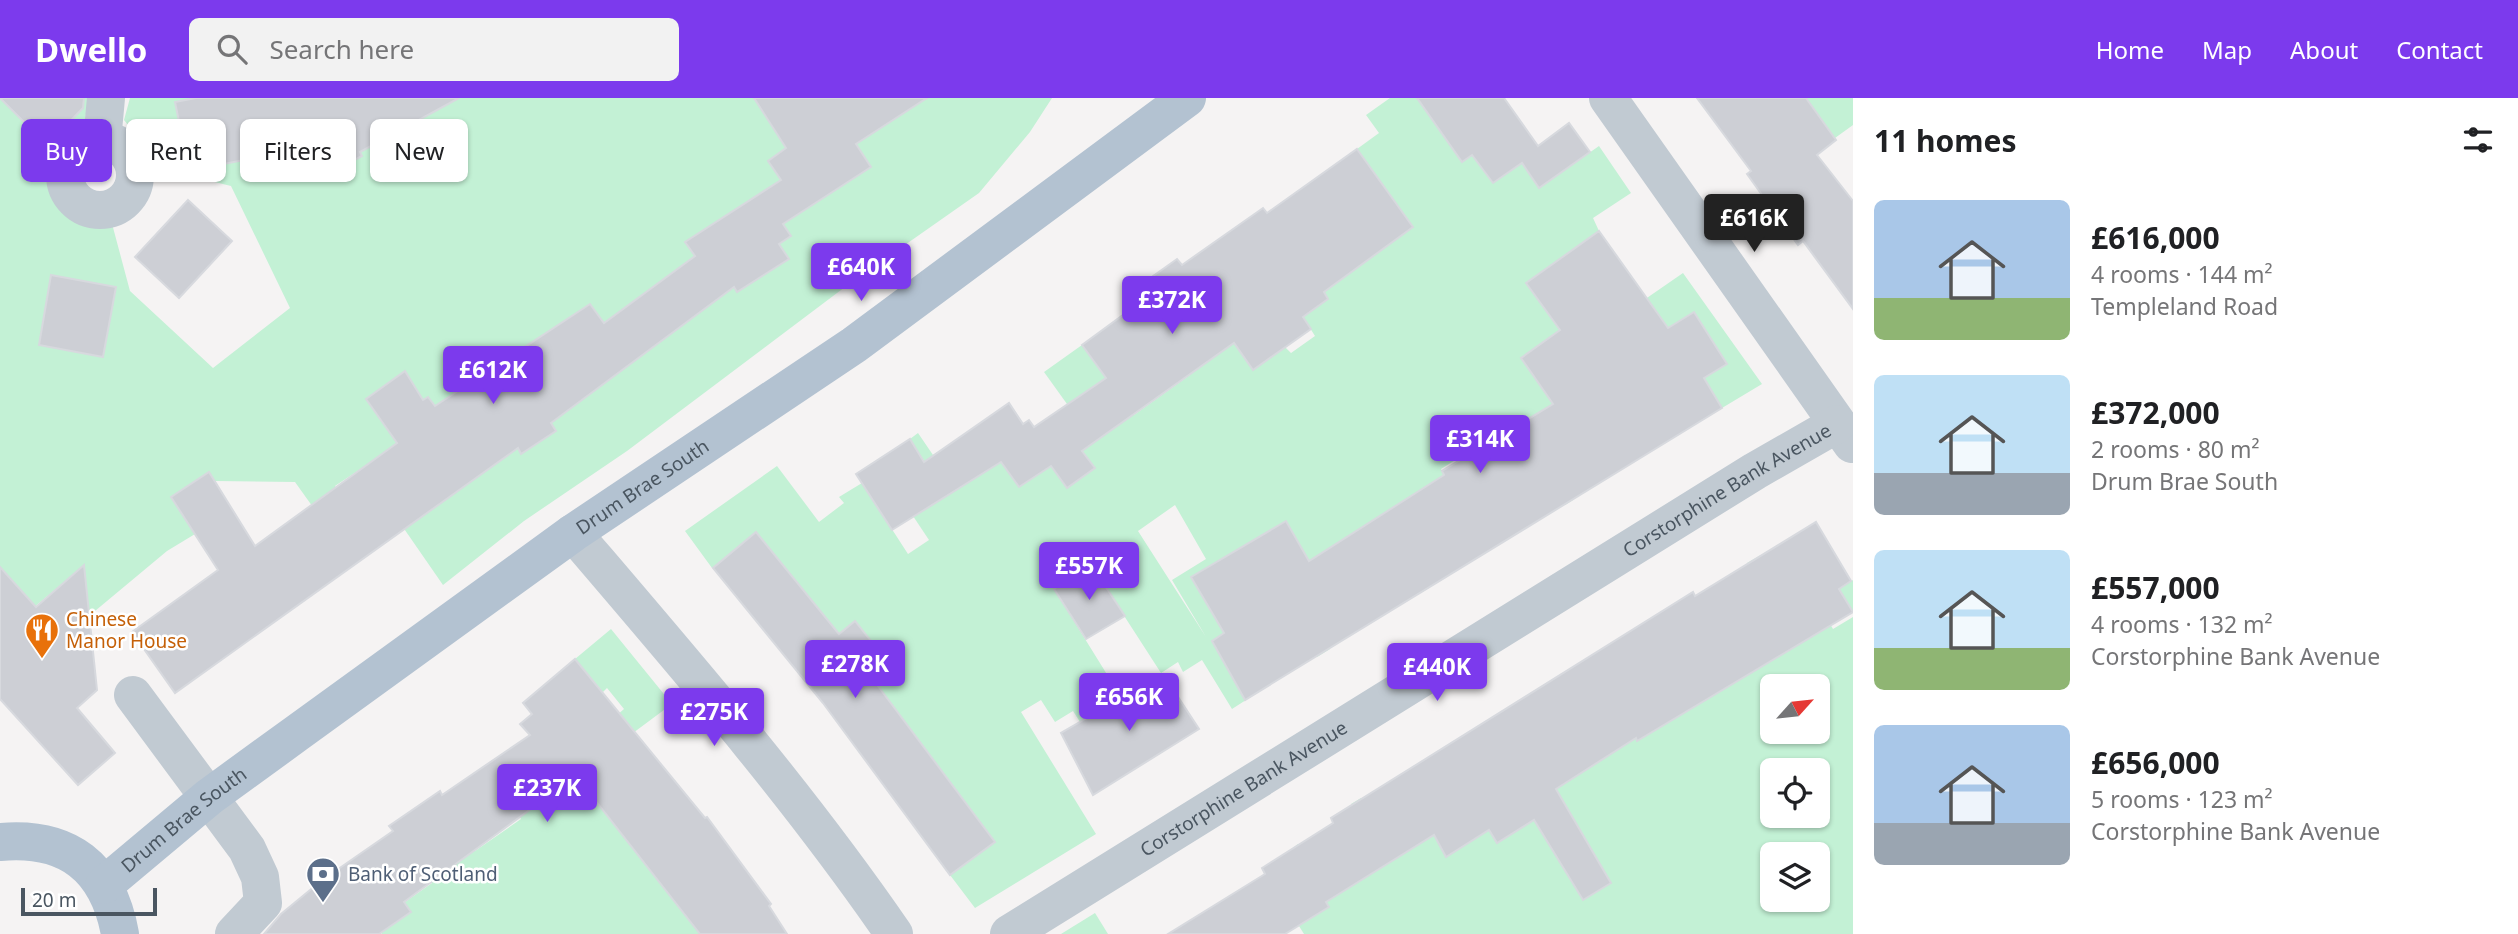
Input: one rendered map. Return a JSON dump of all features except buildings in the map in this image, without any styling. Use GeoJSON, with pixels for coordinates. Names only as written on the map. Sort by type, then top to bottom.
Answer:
{"type":"FeatureCollection","features":[{"type":"Feature","properties":{"kind":"main road","name":"Drum Brae South"},"geometry":{"type":"LineString","coordinates":[[104,885],[209,797],[573,533],[853,345],[1176,101]]}},
{"type":"Feature","properties":{"kind":"main road"},"geometry":{"type":"LineString","coordinates":[[0,842],[24,840],[70,852],[89,867],[104,885],[116,909],[120,934]]}},
{"type":"Feature","properties":{"kind":"street"},"geometry":{"type":"LineString","coordinates":[[104,119],[106,98]]}},
{"type":"Feature","properties":{"kind":"street"},"geometry":{"type":"LineString","coordinates":[[1608,98],[1845,435]]}},
{"type":"Feature","properties":{"kind":"street","name":"Corstorphine Bank Avenue"},"geometry":{"type":"LineString","coordinates":[[1009,934],[1755,471],[1845,435]]}},
{"type":"Feature","properties":{"kind":"street"},"geometry":{"type":"LineString","coordinates":[[573,533],[754,749],[828,843],[894,934]]}},
{"type":"Feature","properties":{"kind":"street"},"geometry":{"type":"LineString","coordinates":[[133,695],[252,857],[263,903],[234,934]]}},
{"type":"Feature","properties":{"kind":"green space"},"geometry":{"type":"Polygon","coordinates":[[[0,98],[89,98],[85,119],[21,119],[21,182],[55,182],[61,202],[78,218],[92,221],[111,220],[130,291],[213,368],[290,308],[231,186],[215,182],[226,182],[226,119],[126,119],[126,123],[124,120],[130,98],[1052,98],[1030,132],[979,193],[845,287],[627,451],[524,521],[443,585],[362,468],[335,486],[344,500],[320,517],[295,482],[215,481],[233,511],[167,551],[89,616],[83,566],[0,636],[0,98]]]}},
{"type":"Feature","properties":{"kind":"green space"},"geometry":{"type":"Polygon","coordinates":[[[1390,98],[1417,98],[1462,162],[1472,155],[1493,183],[1541,150],[1559,174],[1599,146],[1631,193],[1593,218],[1599,231],[1526,283],[1560,331],[1521,358],[1534,376],[1683,273],[1762,384],[1722,408],[1704,378],[1727,364],[1694,312],[1638,394],[1667,442],[1645,455],[1547,458],[1573,500],[1565,505],[1516,426],[1498,438],[1483,475],[1468,452],[1441,469],[1490,550],[1484,554],[1454,505],[1425,509],[1415,493],[1390,509],[1393,516],[1387,521],[1429,588],[1403,603],[1338,543],[1304,564],[1286,521],[1263,535],[1330,649],[1317,657],[1287,608],[1236,610],[1218,623],[1260,691],[1232,709],[1202,660],[1183,672],[1178,662],[1161,673],[1090,563],[1054,589],[1157,755],[1152,757],[1080,722],[1073,711],[1055,722],[1041,700],[1021,712],[1096,834],[975,908],[950,875],[995,842],[866,670],[883,656],[855,621],[838,634],[755,533],[712,568],[685,531],[777,466],[819,522],[844,503],[839,497],[862,483],[908,554],[929,540],[913,516],[946,495],[910,439],[918,433],[933,455],[947,446],[971,481],[1001,462],[1019,487],[1051,466],[1067,488],[1095,468],[1079,446],[1067,404],[1044,372],[1082,345],[1134,415],[1190,375],[1138,304],[1201,295],[1253,370],[1285,347],[1291,353],[1315,336],[1303,317],[1328,299],[1315,278],[1413,227],[1357,149],[1379,133],[1366,115],[1390,98]],[[1175,505],[1138,531],[1206,637],[1172,580],[1206,559],[1175,505]]]}},
{"type":"Feature","properties":{"kind":"green space"},"geometry":{"type":"Polygon","coordinates":[[[1784,98],[1853,98],[1853,125],[1835,138],[1812,107],[1784,98]]]}},
{"type":"Feature","properties":{"kind":"green space"},"geometry":{"type":"Polygon","coordinates":[[[1761,555],[1791,603],[1811,591],[1833,629],[1853,617],[1853,934],[1304,934],[1299,926],[1329,907],[1293,848],[1298,844],[1332,898],[1387,863],[1351,804],[1361,798],[1363,802],[1433,834],[1446,856],[1472,841],[1462,825],[1443,756],[1497,842],[1535,819],[1509,714],[1590,664],[1637,740],[1777,657],[1774,602],[1747,563],[1761,555]]]}},
{"type":"Feature","properties":{"kind":"green space"},"geometry":{"type":"Polygon","coordinates":[[[1853,580],[1853,612],[1839,589],[1853,580]]]}},
{"type":"Feature","properties":{"kind":"green space"},"geometry":{"type":"Polygon","coordinates":[[[611,629],[672,704],[602,756],[700,934],[382,934],[374,924],[432,883],[429,876],[472,847],[475,851],[521,819],[485,766],[506,751],[542,802],[583,771],[571,755],[624,709],[607,688],[603,692],[575,659],[611,629]]]}},
{"type":"Feature","properties":{"kind":"green space"},"geometry":{"type":"Polygon","coordinates":[[[1095,913],[1108,934],[1061,934],[1095,913]]]}},
{"type":"Feature","properties":{"kind":"place","name":"Chinese Manor House"},"geometry":{"type":"Point","coordinates":[42,660]}},
{"type":"Feature","properties":{"kind":"place","name":"Bank of Scotland"},"geometry":{"type":"Point","coordinates":[323,904]}}]}
